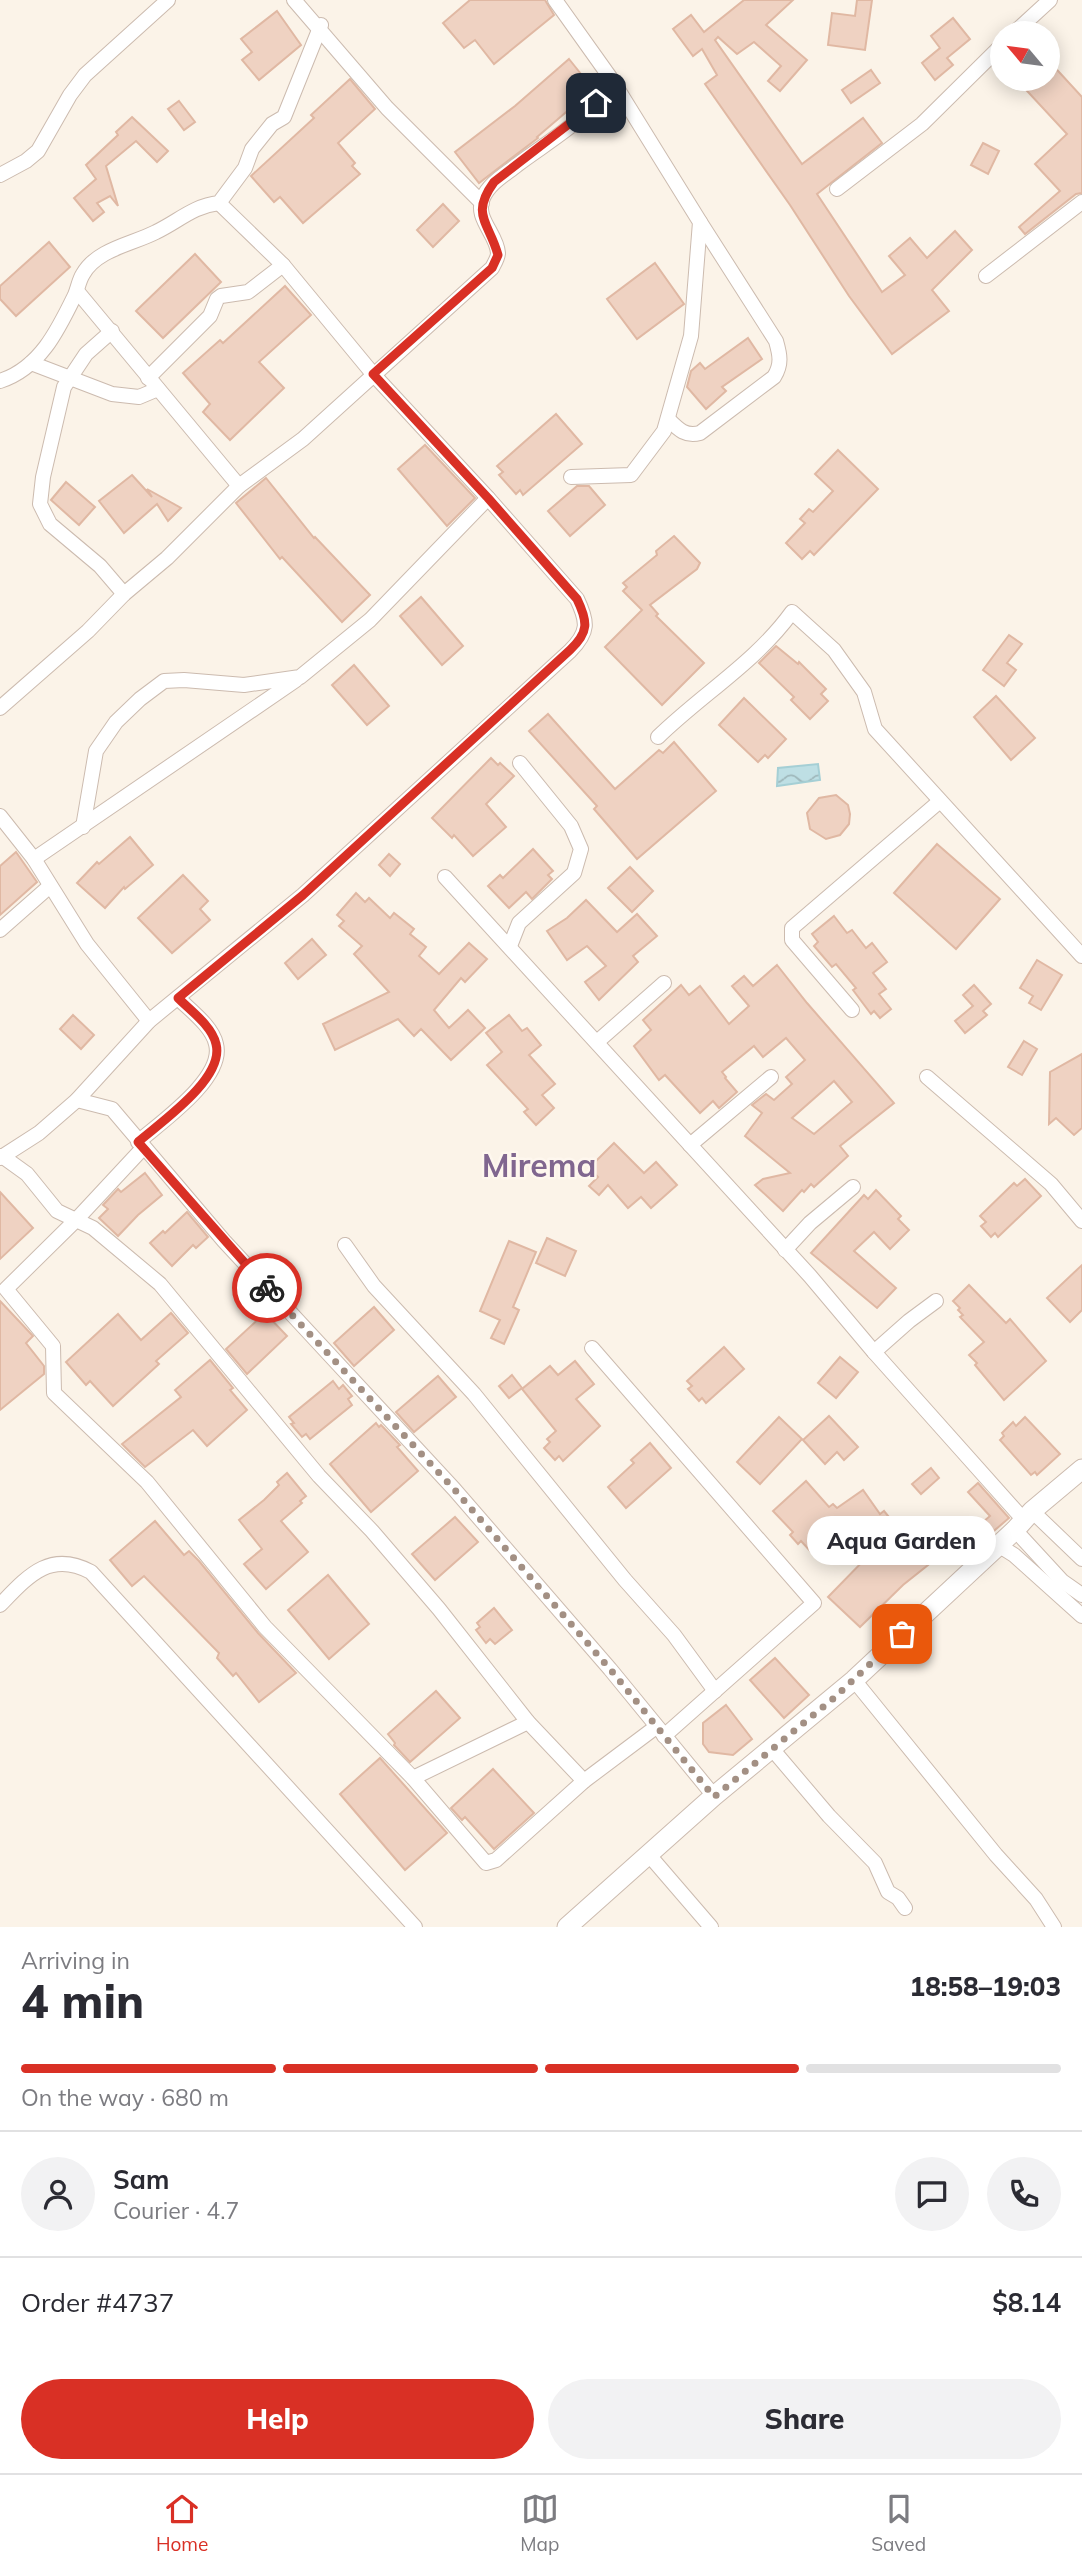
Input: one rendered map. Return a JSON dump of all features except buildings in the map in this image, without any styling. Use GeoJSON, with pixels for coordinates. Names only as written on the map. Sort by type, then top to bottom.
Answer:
{"type":"FeatureCollection","features":[{"type":"Feature","properties":{"kind":"street"},"geometry":{"type":"LineString","coordinates":[[0,175],[38,151],[70,95],[85,75],[167,0]]}},
{"type":"Feature","properties":{"kind":"street"},"geometry":{"type":"LineString","coordinates":[[294,0],[387,107],[482,203]]}},
{"type":"Feature","properties":{"kind":"street"},"geometry":{"type":"LineString","coordinates":[[555,0],[612,80],[776,341],[780,355],[779,368],[774,377],[700,433],[690,435],[679,430],[668,419]]}},
{"type":"Feature","properties":{"kind":"street"},"geometry":{"type":"LineString","coordinates":[[1027,21],[1050,0]]}},
{"type":"Feature","properties":{"kind":"street"},"geometry":{"type":"LineString","coordinates":[[0,381],[14,376],[50,345],[83,274],[93,262],[127,242],[153,234],[202,205],[219,203],[245,168],[252,149],[272,124],[284,117],[320,27]]}},
{"type":"Feature","properties":{"kind":"street"},"geometry":{"type":"LineString","coordinates":[[837,189],[922,124],[990,57]]}},
{"type":"Feature","properties":{"kind":"street"},"geometry":{"type":"LineString","coordinates":[[0,708],[167,558],[239,486],[303,439],[492,268],[498,255],[485,223],[483,198],[494,182],[583,115],[606,92],[612,80]]}},
{"type":"Feature","properties":{"kind":"street"},"geometry":{"type":"LineString","coordinates":[[986,276],[1082,202]]}},
{"type":"Feature","properties":{"kind":"street"},"geometry":{"type":"LineString","coordinates":[[219,203],[283,265],[373,374],[577,599],[586,628],[579,642],[303,895],[149,1021],[77,1100],[39,1133],[1,1157],[27,1174],[57,1211],[93,1228],[160,1284],[319,1476],[372,1531],[430,1598],[528,1723],[584,1782]]}},
{"type":"Feature","properties":{"kind":"street"},"geometry":{"type":"LineString","coordinates":[[571,477],[631,475],[664,431],[691,336],[700,222]]}},
{"type":"Feature","properties":{"kind":"street"},"geometry":{"type":"LineString","coordinates":[[31,363],[112,394],[139,397],[210,316],[217,299],[248,292],[283,265]]}},
{"type":"Feature","properties":{"kind":"street"},"geometry":{"type":"LineString","coordinates":[[77,291],[239,486]]}},
{"type":"Feature","properties":{"kind":"street"},"geometry":{"type":"LineString","coordinates":[[112,331],[86,354],[64,387],[43,477],[40,504],[51,524],[100,566],[124,594]]}},
{"type":"Feature","properties":{"kind":"street"},"geometry":{"type":"LineString","coordinates":[[34,859],[300,677],[370,620],[488,498]]}},
{"type":"Feature","properties":{"kind":"street"},"geometry":{"type":"LineString","coordinates":[[658,737],[688,708],[776,635],[792,612],[834,650],[864,692],[875,729],[1082,956]]}},
{"type":"Feature","properties":{"kind":"street"},"geometry":{"type":"LineString","coordinates":[[83,827],[96,751],[116,722],[164,681],[244,685],[300,677]]}},
{"type":"Feature","properties":{"kind":"street"},"geometry":{"type":"LineString","coordinates":[[510,946],[519,923],[574,873],[581,849],[571,826],[520,764]]}},
{"type":"Feature","properties":{"kind":"street"},"geometry":{"type":"LineString","coordinates":[[852,1010],[792,940],[792,928],[940,801]]}},
{"type":"Feature","properties":{"kind":"street"},"geometry":{"type":"LineString","coordinates":[[0,816],[34,859],[87,944],[149,1021]]}},
{"type":"Feature","properties":{"kind":"street"},"geometry":{"type":"LineString","coordinates":[[445,877],[785,1250],[1023,1520],[1062,1581],[1082,1595]]}},
{"type":"Feature","properties":{"kind":"street"},"geometry":{"type":"LineString","coordinates":[[0,930],[50,886]]}},
{"type":"Feature","properties":{"kind":"street"},"geometry":{"type":"LineString","coordinates":[[597,1042],[664,983]]}},
{"type":"Feature","properties":{"kind":"street"},"geometry":{"type":"LineString","coordinates":[[178,998],[212,1033],[218,1054],[214,1066],[201,1086],[140,1145],[76,1220],[6,1289],[53,1346],[54,1392],[147,1482],[265,1627],[413,1777],[486,1863],[496,1860],[584,1782],[660,1732],[715,1691],[814,1602],[592,1348]]}},
{"type":"Feature","properties":{"kind":"street"},"geometry":{"type":"LineString","coordinates":[[690,1145],[771,1077]]}},
{"type":"Feature","properties":{"kind":"street"},"geometry":{"type":"LineString","coordinates":[[928,1077],[1051,1184],[1082,1221]]}},
{"type":"Feature","properties":{"kind":"street"},"geometry":{"type":"LineString","coordinates":[[77,1100],[112,1109],[140,1145],[242,1261],[454,1489],[610,1669],[714,1797]]}},
{"type":"Feature","properties":{"kind":"street"},"geometry":{"type":"LineString","coordinates":[[785,1250],[810,1223],[853,1186]]}},
{"type":"Feature","properties":{"kind":"street"},"geometry":{"type":"LineString","coordinates":[[345,1245],[374,1286],[474,1394],[625,1580],[674,1635],[715,1691]]}},
{"type":"Feature","properties":{"kind":"street"},"geometry":{"type":"LineString","coordinates":[[874,1352],[936,1301]]}},
{"type":"Feature","properties":{"kind":"street"},"geometry":{"type":"LineString","coordinates":[[566,1927],[714,1797],[854,1680],[1023,1520],[1082,1469]]}},
{"type":"Feature","properties":{"kind":"street"},"geometry":{"type":"LineString","coordinates":[[1023,1520],[1082,1559]]}},
{"type":"Feature","properties":{"kind":"street"},"geometry":{"type":"LineString","coordinates":[[998,1545],[1014,1555],[1082,1616]]}},
{"type":"Feature","properties":{"kind":"street"},"geometry":{"type":"LineString","coordinates":[[0,1605],[34,1573],[52,1564],[75,1563],[91,1572],[415,1927]]}},
{"type":"Feature","properties":{"kind":"street"},"geometry":{"type":"LineString","coordinates":[[854,1680],[996,1855],[1037,1899],[1054,1927]]}},
{"type":"Feature","properties":{"kind":"street"},"geometry":{"type":"LineString","coordinates":[[413,1777],[528,1723]]}},
{"type":"Feature","properties":{"kind":"street"},"geometry":{"type":"LineString","coordinates":[[772,1750],[829,1816],[875,1863],[888,1892],[898,1898],[905,1908]]}},
{"type":"Feature","properties":{"kind":"street"},"geometry":{"type":"LineString","coordinates":[[649,1855],[711,1927]]}},
{"type":"Feature","properties":{"kind":"water"},"geometry":{"type":"Polygon","coordinates":[[[818,764],[820,780],[777,786],[778,768],[818,764]]]}},
{"type":"Feature","properties":{"kind":"way so far"},"geometry":{"type":"LineString","coordinates":[[267,1288],[454,1489],[610,1669],[714,1797],[834,1698],[902,1634]]}},
{"type":"Feature","properties":{"kind":"place","name":"Aqua Garden"},"geometry":{"type":"Point","coordinates":[902,1634]}},
{"type":"Feature","properties":{"kind":"district","name":"Mirema"},"geometry":{"type":"Point","coordinates":[539,1166]}},
{"type":"Feature","properties":{"kind":"route"},"geometry":{"type":"LineString","coordinates":[[267,1288],[138,1142],[201,1086],[218,1054],[212,1033],[178,998],[303,895],[579,642],[586,628],[577,599],[373,374],[492,268],[498,255],[481,209],[483,198],[494,182],[596,103]]}}]}
